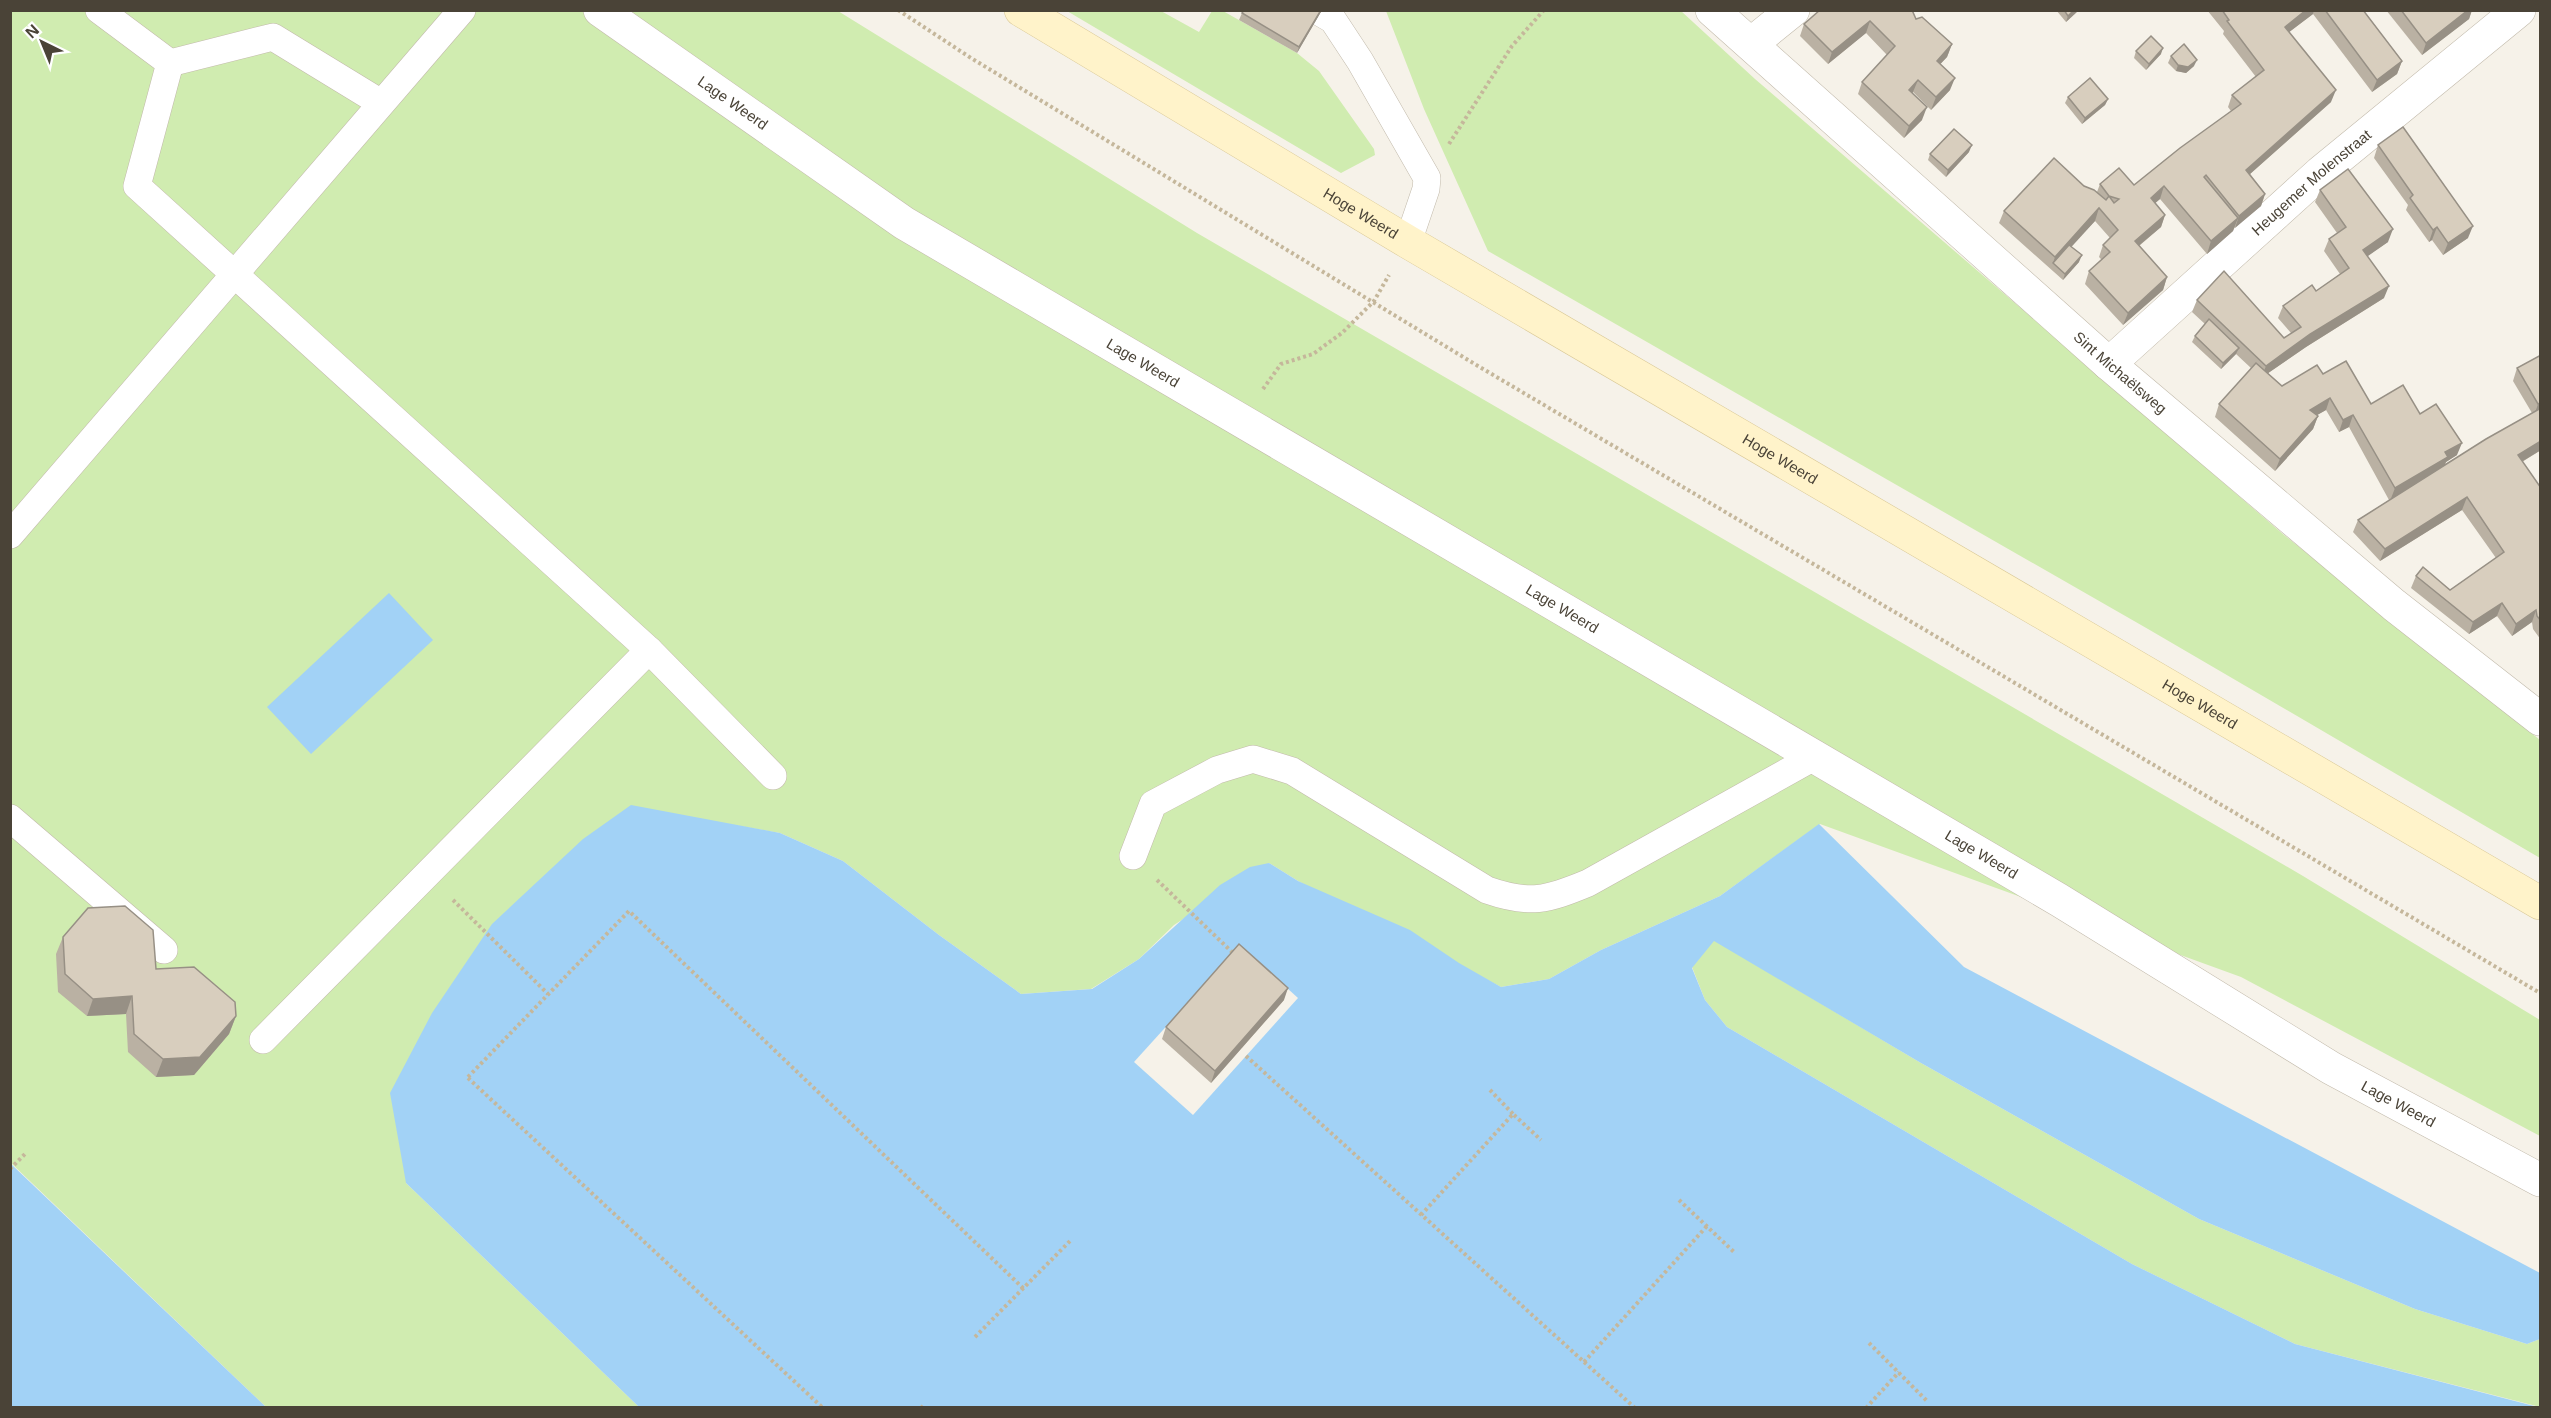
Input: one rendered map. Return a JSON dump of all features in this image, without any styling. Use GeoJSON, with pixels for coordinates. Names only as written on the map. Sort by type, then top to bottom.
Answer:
{"type":"FeatureCollection","features":[{"type":"Feature","properties":{"kind":"main road","name":"Hoge Weerd"},"geometry":{"type":"LineString","coordinates":[[1021,10],[1407,242],[2541,903]]}},
{"type":"Feature","properties":{"kind":"street","name":"Lage Weerd"},"geometry":{"type":"LineString","coordinates":[[600,10],[904,223],[2059,900],[2331,1068],[2541,1180]]}},
{"type":"Feature","properties":{"kind":"street","name":"Sint Michaëlsweg"},"geometry":{"type":"LineString","coordinates":[[1712,10],[2109,364],[2394,605],[2541,719]]}},
{"type":"Feature","properties":{"kind":"street"},"geometry":{"type":"LineString","coordinates":[[1751,44],[1793,10]]}},
{"type":"Feature","properties":{"kind":"street","name":"Heugemer Molenstraat"},"geometry":{"type":"LineString","coordinates":[[2109,364],[2320,173],[2519,10]]}},
{"type":"Feature","properties":{"kind":"lane"},"geometry":{"type":"LineString","coordinates":[[99,10],[170,63]]}},
{"type":"Feature","properties":{"kind":"lane"},"geometry":{"type":"LineString","coordinates":[[10,535],[462,10]]}},
{"type":"Feature","properties":{"kind":"lane"},"geometry":{"type":"LineString","coordinates":[[1321,13],[1333,20],[1427,178],[1426,189],[1407,242]]}},
{"type":"Feature","properties":{"kind":"lane"},"geometry":{"type":"LineString","coordinates":[[170,63],[273,37],[381,103]]}},
{"type":"Feature","properties":{"kind":"lane"},"geometry":{"type":"LineString","coordinates":[[170,63],[137,186],[649,650],[772,776]]}},
{"type":"Feature","properties":{"kind":"lane"},"geometry":{"type":"LineString","coordinates":[[262,1040],[649,650]]}},
{"type":"Feature","properties":{"kind":"lane"},"geometry":{"type":"LineString","coordinates":[[1133,856],[1153,804],[1218,770],[1253,759],[1292,771],[1487,890],[1512,899],[1552,898],[1588,883],[1814,757]]}},
{"type":"Feature","properties":{"kind":"lane"},"geometry":{"type":"LineString","coordinates":[[10,818],[164,950]]}},
{"type":"Feature","properties":{"kind":"path"},"geometry":{"type":"LineString","coordinates":[[898,10],[971,58],[1478,366],[2541,993]]}},
{"type":"Feature","properties":{"kind":"path"},"geometry":{"type":"LineString","coordinates":[[1427,178],[1512,46],[1544,10]]}},
{"type":"Feature","properties":{"kind":"path"},"geometry":{"type":"LineString","coordinates":[[1266,384],[1281,364],[1313,354],[1342,333],[1374,301],[1407,242]]}},
{"type":"Feature","properties":{"kind":"path"},"geometry":{"type":"LineString","coordinates":[[1133,856],[1233,953]]}},
{"type":"Feature","properties":{"kind":"path"},"geometry":{"type":"LineString","coordinates":[[427,874],[548,994]]}},
{"type":"Feature","properties":{"kind":"path"},"geometry":{"type":"LineString","coordinates":[[823,1407],[468,1078],[629,911],[1023,1288]]}},
{"type":"Feature","properties":{"kind":"path"},"geometry":{"type":"LineString","coordinates":[[1246,1056],[1635,1407]]}},
{"type":"Feature","properties":{"kind":"path"},"geometry":{"type":"LineString","coordinates":[[1490,1090],[1540,1140]]}},
{"type":"Feature","properties":{"kind":"path"},"geometry":{"type":"LineString","coordinates":[[1421,1215],[1513,1114]]}},
{"type":"Feature","properties":{"kind":"path"},"geometry":{"type":"LineString","coordinates":[[10,1169],[26,1153]]}},
{"type":"Feature","properties":{"kind":"path"},"geometry":{"type":"LineString","coordinates":[[1679,1200],[1734,1252]]}},
{"type":"Feature","properties":{"kind":"path"},"geometry":{"type":"LineString","coordinates":[[1584,1362],[1707,1226]]}},
{"type":"Feature","properties":{"kind":"path"},"geometry":{"type":"LineString","coordinates":[[975,1337],[1071,1240]]}},
{"type":"Feature","properties":{"kind":"path"},"geometry":{"type":"LineString","coordinates":[[1869,1343],[1928,1402]]}},
{"type":"Feature","properties":{"kind":"path"},"geometry":{"type":"LineString","coordinates":[[1866,1407],[1899,1372]]}},
{"type":"Feature","properties":{"kind":"green space"},"geometry":{"type":"Polygon","coordinates":[[[10,11],[838,11],[1197,233],[2303,876],[2540,1020],[2540,1136],[2241,977],[1820,824],[1720,896],[1601,950],[1549,979],[1501,987],[1298,881],[1269,863],[1174,925],[1139,959],[1091,989],[1021,994],[939,935],[843,861],[780,833],[705,820],[406,1183],[639,1407],[266,1407],[11,1163],[10,11]]]}},
{"type":"Feature","properties":{"kind":"green space"},"geometry":{"type":"Polygon","coordinates":[[[1067,11],[1161,11],[1199,32],[1212,11],[1223,11],[1297,53],[1319,71],[1374,149],[1375,155],[1341,173],[1067,11]]]}},
{"type":"Feature","properties":{"kind":"green space"},"geometry":{"type":"Polygon","coordinates":[[[1386,11],[1681,11],[1755,79],[2284,535],[2540,740],[2540,858],[2148,629],[1488,251],[1424,109],[1386,11]]]}},
{"type":"Feature","properties":{"kind":"green space"},"geometry":{"type":"Polygon","coordinates":[[[1714,940],[1921,1063],[2199,1219],[2415,1309],[2527,1344],[2540,1339],[2540,1407],[2295,1344],[2132,1264],[1727,1027],[1705,1000],[1692,967],[1714,940]]]}},
{"type":"Feature","properties":{"kind":"water"},"geometry":{"type":"Polygon","coordinates":[[[389,593],[433,640],[311,754],[267,707],[389,593]]]}},
{"type":"Feature","properties":{"kind":"water"},"geometry":{"type":"Polygon","coordinates":[[[631,805],[780,833],[843,861],[939,935],[1021,994],[1092,989],[1139,959],[1220,885],[1250,867],[1269,863],[1298,881],[1410,930],[1459,963],[1501,987],[1549,979],[1601,950],[1720,896],[1819,824],[1964,967],[2540,1273],[2540,1339],[2527,1344],[2415,1309],[2199,1219],[1921,1063],[1714,941],[1692,968],[1705,1000],[1727,1027],[2132,1264],[2295,1344],[2538,1407],[639,1407],[406,1183],[390,1093],[432,1013],[492,924],[583,839],[631,805]]]}},
{"type":"Feature","properties":{"kind":"water"},"geometry":{"type":"Polygon","coordinates":[[[10,1163],[266,1407],[11,1407],[10,1163]]]}},
{"type":"Feature","properties":{"kind":"pier"},"geometry":{"type":"Polygon","coordinates":[[[1240,945],[1298,998],[1193,1115],[1134,1062],[1240,945]]]}},
{"type":"Feature","properties":{"kind":"building"},"geometry":{"type":"Polygon","coordinates":[[[1244,10],[1321,10],[1299,47],[1242,13],[1244,10]]]}},
{"type":"Feature","properties":{"kind":"building"},"geometry":{"type":"Polygon","coordinates":[[[1820,10],[1912,10],[1916,19],[1922,17],[1952,44],[1937,61],[1955,78],[1936,97],[1918,80],[1909,90],[1927,107],[1909,126],[1862,82],[1895,46],[1870,21],[1832,52],[1804,24],[1820,10]]]}},
{"type":"Feature","properties":{"kind":"building"},"geometry":{"type":"Polygon","coordinates":[[[2064,10],[2074,10],[2068,16],[2064,10]]]}},
{"type":"Feature","properties":{"kind":"building"},"geometry":{"type":"Polygon","coordinates":[[[2222,10],[2306,10],[2285,27],[2336,90],[2246,170],[2265,194],[2239,216],[2206,175],[2204,177],[2238,218],[2211,241],[2164,186],[2151,198],[2165,215],[2135,241],[2167,277],[2128,313],[2089,271],[2110,252],[2103,245],[2118,230],[2099,208],[2055,257],[2004,211],[2054,158],[2084,186],[2094,190],[2106,200],[2109,196],[2100,184],[2119,168],[2134,185],[2241,104],[2232,95],[2264,70],[2227,21],[2229,20],[2222,10]],[[2109,196],[2114,203],[2119,199],[2109,196]]]}},
{"type":"Feature","properties":{"kind":"building"},"geometry":{"type":"Polygon","coordinates":[[[2325,10],[2363,10],[2402,61],[2377,80],[2325,10]]]}},
{"type":"Feature","properties":{"kind":"building"},"geometry":{"type":"Polygon","coordinates":[[[2401,10],[2468,10],[2426,43],[2401,10]]]}},
{"type":"Feature","properties":{"kind":"building"},"geometry":{"type":"Polygon","coordinates":[[[2151,36],[2163,48],[2149,64],[2136,51],[2151,36]]]}},
{"type":"Feature","properties":{"kind":"building"},"geometry":{"type":"Polygon","coordinates":[[[2184,44],[2197,60],[2188,67],[2178,65],[2171,56],[2184,44]]]}},
{"type":"Feature","properties":{"kind":"building"},"geometry":{"type":"Polygon","coordinates":[[[2090,78],[2108,99],[2085,118],[2068,97],[2090,78]]]}},
{"type":"Feature","properties":{"kind":"building"},"geometry":{"type":"Polygon","coordinates":[[[2403,127],[2473,226],[2448,243],[2437,227],[2433,230],[2410,198],[2413,195],[2378,145],[2403,127]]]}},
{"type":"Feature","properties":{"kind":"building"},"geometry":{"type":"Polygon","coordinates":[[[1954,129],[1972,145],[1948,170],[1930,154],[1954,129]]]}},
{"type":"Feature","properties":{"kind":"building"},"geometry":{"type":"Polygon","coordinates":[[[2348,169],[2393,229],[2363,250],[2389,286],[2310,334],[2266,366],[2197,300],[2224,271],[2284,338],[2301,327],[2283,306],[2312,285],[2316,291],[2349,268],[2329,239],[2346,227],[2320,190],[2348,169]]]}},
{"type":"Feature","properties":{"kind":"building"},"geometry":{"type":"Polygon","coordinates":[[[2069,245],[2082,255],[2065,274],[2053,263],[2069,245]]]}},
{"type":"Feature","properties":{"kind":"building"},"geometry":{"type":"Polygon","coordinates":[[[2209,319],[2239,348],[2223,363],[2195,336],[2209,319]]]}},
{"type":"Feature","properties":{"kind":"building"},"geometry":{"type":"Polygon","coordinates":[[[2541,355],[2541,402],[2538,404],[2517,368],[2541,355]]]}},
{"type":"Feature","properties":{"kind":"building"},"geometry":{"type":"Polygon","coordinates":[[[2346,361],[2371,404],[2403,385],[2420,414],[2436,404],[2462,443],[2445,452],[2448,457],[2395,488],[2353,415],[2343,420],[2330,398],[2310,410],[2318,416],[2280,459],[2219,404],[2256,363],[2282,386],[2317,365],[2323,374],[2346,361]]]}},
{"type":"Feature","properties":{"kind":"building"},"geometry":{"type":"Polygon","coordinates":[[[2541,408],[2541,441],[2518,455],[2541,488],[2541,621],[2536,610],[2516,624],[2502,603],[2473,622],[2416,576],[2423,567],[2450,590],[2504,552],[2467,497],[2385,549],[2358,520],[2486,439],[2541,408]]]}},
{"type":"Feature","properties":{"kind":"building"},"geometry":{"type":"Polygon","coordinates":[[[125,906],[153,930],[156,969],[194,967],[235,1002],[236,1016],[200,1057],[163,1059],[134,1034],[132,996],[93,999],[65,974],[63,937],[88,908],[125,906]]]}},
{"type":"Feature","properties":{"kind":"building"},"geometry":{"type":"Polygon","coordinates":[[[1239,944],[1288,988],[1215,1071],[1166,1027],[1239,944]]]}}]}
